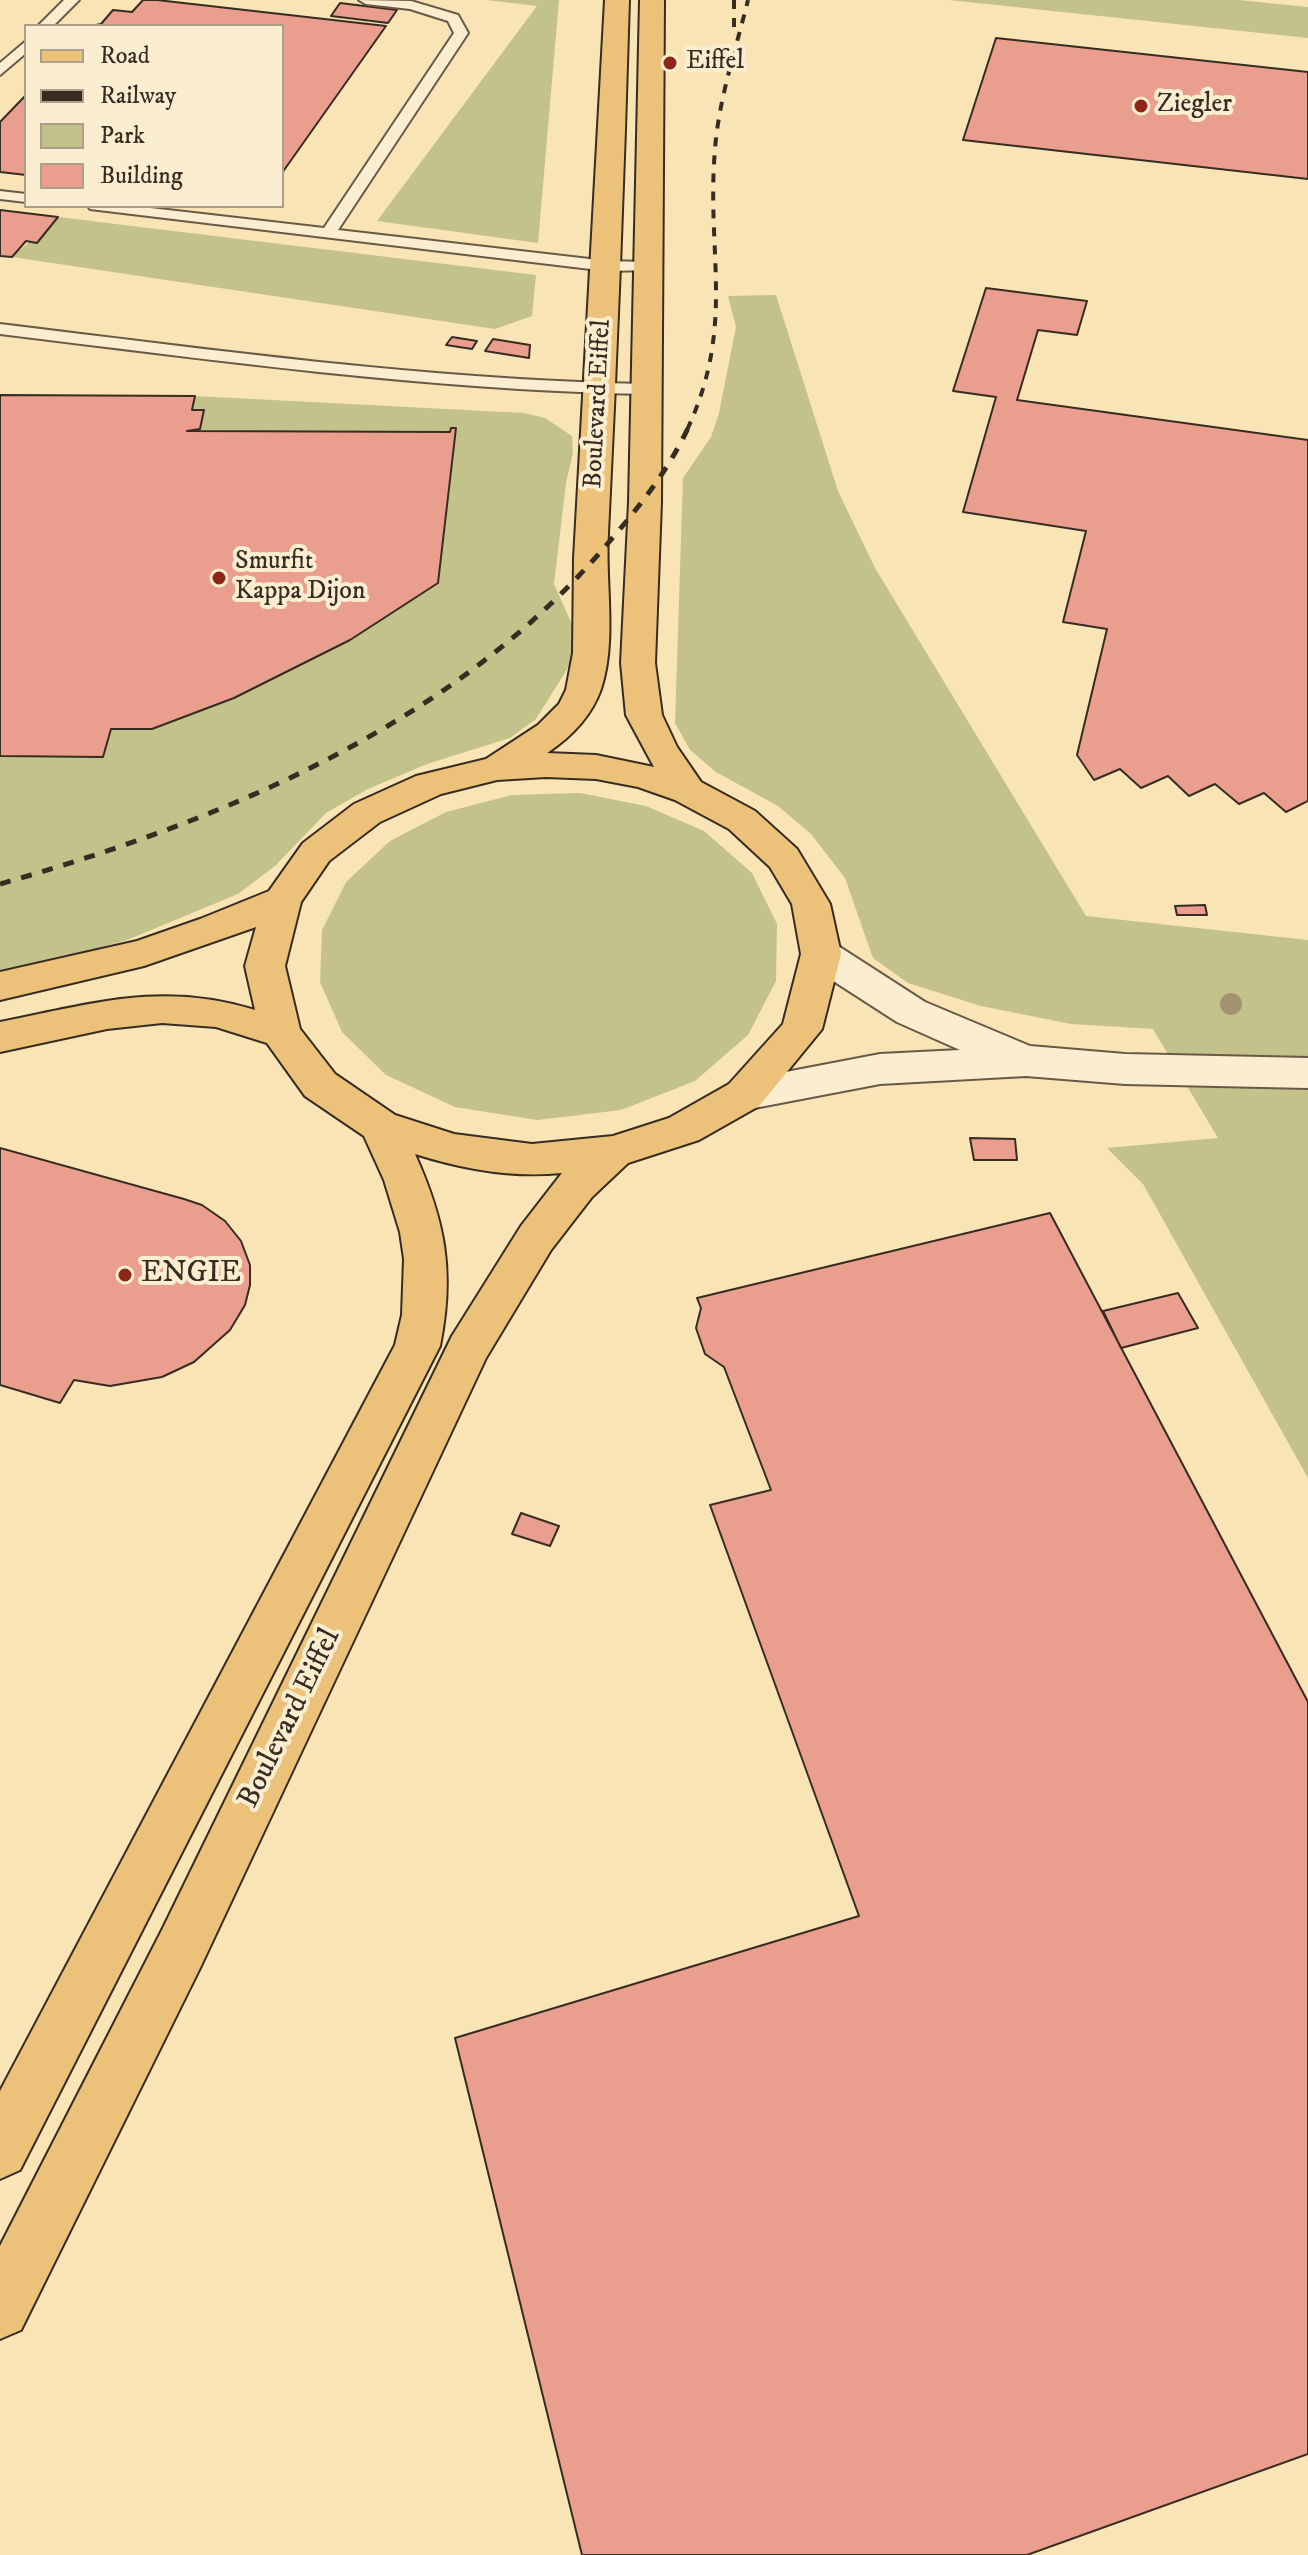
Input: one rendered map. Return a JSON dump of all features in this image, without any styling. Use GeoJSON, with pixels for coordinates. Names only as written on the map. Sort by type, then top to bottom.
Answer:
{"type":"FeatureCollection","features":[{"type":"Feature","properties":{"kind":"main road","name":"Boulevard Eiffel"},"geometry":{"type":"LineString","coordinates":[[497,768],[533,746],[574,708],[586,676],[617,0]]}},
{"type":"Feature","properties":{"kind":"main road","name":"Boulevard Eiffel"},"geometry":{"type":"LineString","coordinates":[[652,0],[644,389],[645,502],[638,663],[644,715],[660,749],[688,791]]}},
{"type":"Feature","properties":{"kind":"main road"},"geometry":{"type":"LineString","coordinates":[[546,765],[596,767],[644,776],[688,791],[742,820],[784,858],[811,904],[821,954],[802,1029],[744,1095],[684,1129],[613,1152],[532,1160],[453,1150],[380,1126],[320,1085],[281,1033],[265,966],[282,900],[316,852],[367,813],[429,785],[497,768],[546,765]]}},
{"type":"Feature","properties":{"kind":"main road"},"geometry":{"type":"LineString","coordinates":[[0,986],[85,971],[176,944],[227,926],[282,900]]}},
{"type":"Feature","properties":{"kind":"main road"},"geometry":{"type":"LineString","coordinates":[[0,1037],[110,1015],[182,1010],[215,1013],[281,1033]]}},
{"type":"Feature","properties":{"kind":"main road","name":"Boulevard Eiffel"},"geometry":{"type":"LineString","coordinates":[[0,2150],[417,1346],[427,1311],[428,1259],[404,1172],[380,1126]]}},
{"type":"Feature","properties":{"kind":"main road","name":"Boulevard Eiffel"},"geometry":{"type":"LineString","coordinates":[[0,2309],[181,1949],[468,1349],[536,1238],[577,1185],[613,1152]]}},
{"type":"Feature","properties":{"kind":"street"},"geometry":{"type":"LineString","coordinates":[[821,954],[911,1012],[1026,1061]]}},
{"type":"Feature","properties":{"kind":"street"},"geometry":{"type":"LineString","coordinates":[[744,1095],[880,1069],[1026,1061],[1125,1069],[1308,1073]]}},
{"type":"Feature","properties":{"kind":"lane"},"geometry":{"type":"LineString","coordinates":[[47,24],[72,0]]}},
{"type":"Feature","properties":{"kind":"lane"},"geometry":{"type":"LineString","coordinates":[[328,233],[461,33],[453,18],[411,5],[366,0]]}},
{"type":"Feature","properties":{"kind":"lane"},"geometry":{"type":"LineString","coordinates":[[0,71],[24,47]]}},
{"type":"Feature","properties":{"kind":"lane"},"geometry":{"type":"LineString","coordinates":[[0,195],[24,198]]}},
{"type":"Feature","properties":{"kind":"lane"},"geometry":{"type":"LineString","coordinates":[[112,208],[607,266],[646,267]]}},
{"type":"Feature","properties":{"kind":"lane"},"geometry":{"type":"LineString","coordinates":[[0,329],[397,377],[529,387],[644,389]]}},
{"type":"Feature","properties":{"kind":"green space"},"geometry":{"type":"Polygon","coordinates":[[[486,0],[559,0],[538,243],[377,221],[537,6],[486,0]]]}},
{"type":"Feature","properties":{"kind":"green space"},"geometry":{"type":"Polygon","coordinates":[[[949,0],[1239,0],[1308,7],[1308,38],[949,0]]]}},
{"type":"Feature","properties":{"kind":"green space"},"geometry":{"type":"Polygon","coordinates":[[[58,217],[536,275],[532,316],[495,329],[12,257],[58,217]]]}},
{"type":"Feature","properties":{"kind":"green space"},"geometry":{"type":"Polygon","coordinates":[[[776,295],[838,491],[875,568],[1086,916],[1308,940],[1308,1478],[1143,1184],[1107,1148],[1218,1138],[1153,1029],[1071,1024],[981,1006],[908,983],[873,958],[845,878],[811,834],[778,806],[716,772],[690,750],[675,723],[683,478],[711,437],[719,413],[736,327],[728,296],[776,295]]]}},
{"type":"Feature","properties":{"kind":"green space"},"geometry":{"type":"Polygon","coordinates":[[[195,396],[524,413],[545,418],[572,436],[573,453],[566,483],[554,584],[574,629],[574,658],[536,719],[510,738],[427,764],[368,789],[326,813],[275,866],[238,894],[127,940],[44,963],[0,970],[0,756],[103,757],[111,729],[152,729],[234,698],[350,640],[438,583],[456,428],[451,428],[450,432],[187,431],[200,429],[204,410],[192,410],[195,396]]]}},
{"type":"Feature","properties":{"kind":"green space"},"geometry":{"type":"Polygon","coordinates":[[[580,793],[646,806],[704,831],[752,873],[777,924],[776,981],[748,1035],[695,1081],[621,1110],[537,1120],[455,1107],[386,1075],[342,1032],[320,982],[322,930],[346,882],[390,841],[446,812],[512,795],[580,793]]]}},
{"type":"Feature","properties":{"kind":"building"},"geometry":{"type":"Polygon","coordinates":[[[143,0],[157,0],[386,26],[284,170],[284,24],[101,24],[113,10],[132,12],[143,0]]]}},
{"type":"Feature","properties":{"kind":"building"},"geometry":{"type":"Polygon","coordinates":[[[340,3],[397,10],[388,23],[331,16],[340,3]]]}},
{"type":"Feature","properties":{"kind":"building","name":"Ziegler"},"geometry":{"type":"Polygon","coordinates":[[[996,38],[1308,72],[1308,179],[963,140],[996,38]]]}},
{"type":"Feature","properties":{"kind":"building"},"geometry":{"type":"Polygon","coordinates":[[[24,97],[24,175],[0,172],[0,122],[24,97]]]}},
{"type":"Feature","properties":{"kind":"building"},"geometry":{"type":"Polygon","coordinates":[[[0,210],[58,217],[37,243],[26,241],[12,257],[0,256],[0,210]]]}},
{"type":"Feature","properties":{"kind":"building"},"geometry":{"type":"Polygon","coordinates":[[[986,288],[1087,301],[1077,335],[1038,330],[1017,400],[1308,440],[1308,801],[1286,812],[1264,793],[1239,804],[1215,784],[1189,796],[1168,776],[1141,788],[1120,769],[1094,780],[1077,755],[1107,629],[1063,622],[1086,531],[963,512],[996,397],[953,391],[986,288]]]}},
{"type":"Feature","properties":{"kind":"building"},"geometry":{"type":"Polygon","coordinates":[[[452,337],[477,341],[472,349],[446,345],[452,337]]]}},
{"type":"Feature","properties":{"kind":"building"},"geometry":{"type":"Polygon","coordinates":[[[493,339],[530,345],[529,358],[485,351],[493,339]]]}},
{"type":"Feature","properties":{"kind":"building","name":"Smurfit Kappa Dijon"},"geometry":{"type":"Polygon","coordinates":[[[0,395],[195,396],[192,410],[204,410],[200,429],[187,431],[450,432],[451,428],[456,428],[438,583],[350,640],[234,698],[152,729],[111,729],[103,757],[0,756],[0,395]]]}},
{"type":"Feature","properties":{"kind":"building"},"geometry":{"type":"Polygon","coordinates":[[[1205,905],[1207,915],[1177,915],[1175,906],[1205,905]]]}},
{"type":"Feature","properties":{"kind":"building"},"geometry":{"type":"Polygon","coordinates":[[[970,1138],[1015,1139],[1017,1160],[974,1160],[970,1138]]]}},
{"type":"Feature","properties":{"kind":"building","name":"ENGIE"},"geometry":{"type":"Polygon","coordinates":[[[0,1148],[184,1199],[202,1205],[225,1221],[241,1241],[250,1265],[250,1285],[245,1305],[230,1330],[194,1362],[162,1377],[110,1386],[74,1380],[60,1403],[0,1385],[0,1148]]]}},
{"type":"Feature","properties":{"kind":"building"},"geometry":{"type":"Polygon","coordinates":[[[1050,1213],[1308,1702],[1308,2454],[1027,2555],[582,2555],[455,2038],[859,1916],[710,1505],[771,1490],[724,1367],[705,1354],[696,1328],[701,1308],[697,1298],[1050,1213]]]}},
{"type":"Feature","properties":{"kind":"building"},"geometry":{"type":"Polygon","coordinates":[[[1178,1293],[1198,1328],[1121,1348],[1103,1311],[1178,1293]]]}},
{"type":"Feature","properties":{"kind":"building"},"geometry":{"type":"Polygon","coordinates":[[[521,1513],[559,1526],[550,1546],[512,1534],[521,1513]]]}},
{"type":"Feature","properties":{"kind":"railway"},"geometry":{"type":"LineString","coordinates":[[734,0],[734,29]]}},
{"type":"Feature","properties":{"kind":"railway"},"geometry":{"type":"LineString","coordinates":[[687,429],[711,357],[716,290],[715,149],[724,92],[748,0]]}},
{"type":"Feature","properties":{"kind":"railway"},"geometry":{"type":"LineString","coordinates":[[0,884],[168,829],[251,796],[331,758],[408,714],[480,664],[548,607],[642,502],[687,429]]}},
{"type":"Feature","properties":{"kind":"place","name":"Eiffel"},"geometry":{"type":"Point","coordinates":[670,63]}},
{"type":"Feature","properties":{"kind":"place","name":"Ziegler"},"geometry":{"type":"Point","coordinates":[1141,106]}},
{"type":"Feature","properties":{"kind":"place","name":"Smurfit Kappa Dijon"},"geometry":{"type":"Point","coordinates":[219,578]}},
{"type":"Feature","properties":{"kind":"place","name":"ENGIE"},"geometry":{"type":"Point","coordinates":[125,1275]}}]}
